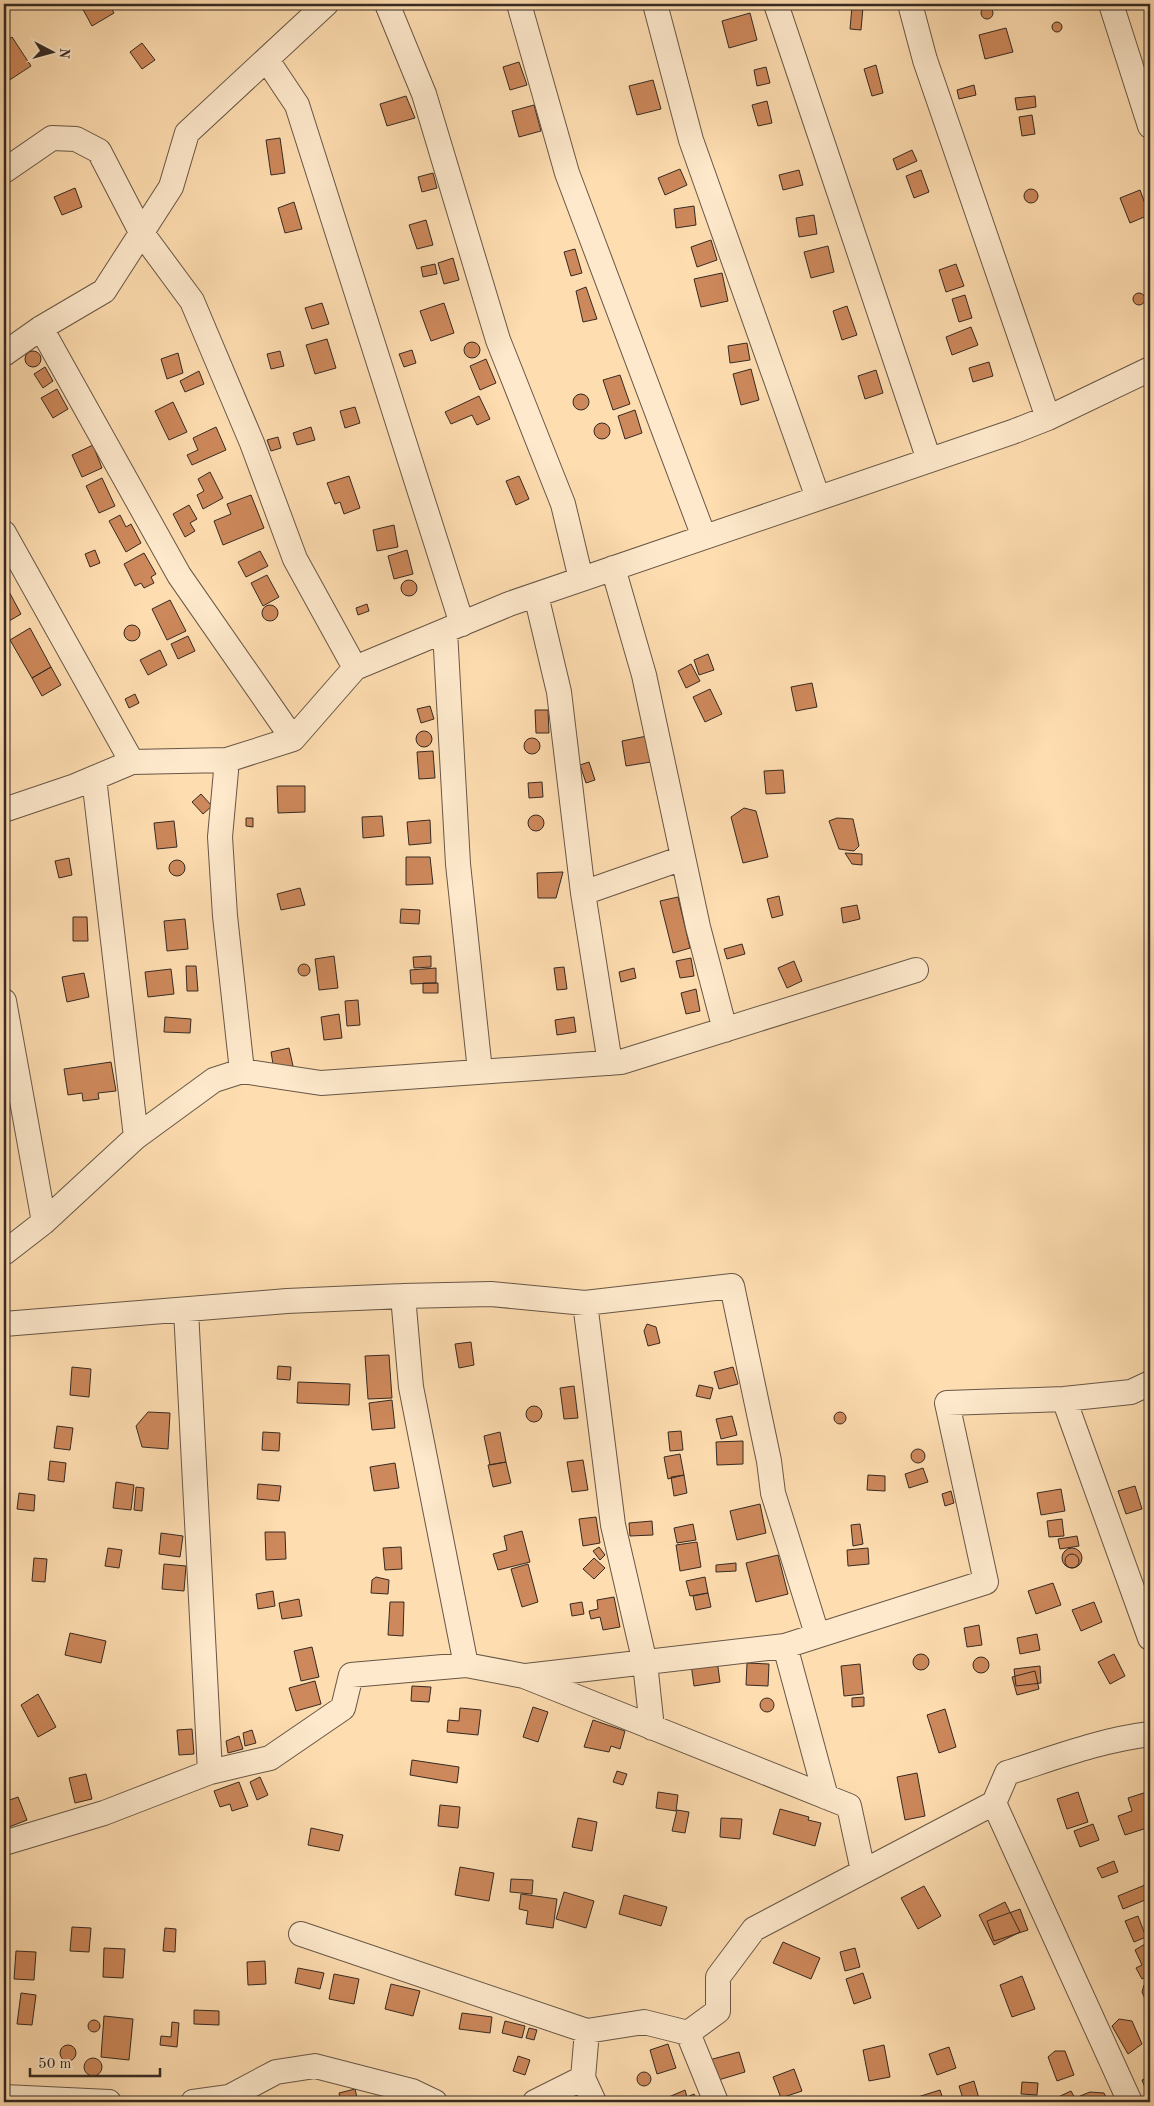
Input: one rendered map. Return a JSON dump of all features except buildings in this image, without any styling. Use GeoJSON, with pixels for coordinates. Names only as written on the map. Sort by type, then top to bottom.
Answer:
{"type":"FeatureCollection","features":[{"type":"Feature","properties":{"kind":"street"},"geometry":{"type":"LineString","coordinates":[[4,354],[41,328],[104,291],[171,187],[186,133],[326,4]]}},
{"type":"Feature","properties":{"kind":"street"},"geometry":{"type":"LineString","coordinates":[[387,4],[424,94],[498,340],[563,504],[581,579]]}},
{"type":"Feature","properties":{"kind":"street"},"geometry":{"type":"LineString","coordinates":[[519,4],[567,173],[704,537]]}},
{"type":"Feature","properties":{"kind":"street"},"geometry":{"type":"LineString","coordinates":[[655,4],[691,140],[818,498]]}},
{"type":"Feature","properties":{"kind":"street"},"geometry":{"type":"LineString","coordinates":[[776,4],[929,460]]}},
{"type":"Feature","properties":{"kind":"street"},"geometry":{"type":"LineString","coordinates":[[910,4],[925,60],[1048,418]]}},
{"type":"Feature","properties":{"kind":"street"},"geometry":{"type":"LineString","coordinates":[[1111,4],[1150,126]]}},
{"type":"Feature","properties":{"kind":"street"},"geometry":{"type":"LineString","coordinates":[[267,60],[297,105],[454,627],[458,864],[480,1071]]}},
{"type":"Feature","properties":{"kind":"street"},"geometry":{"type":"LineString","coordinates":[[4,171],[52,138],[76,139],[99,151],[141,232],[192,301],[252,443],[295,558],[356,668]]}},
{"type":"Feature","properties":{"kind":"street"},"geometry":{"type":"LineString","coordinates":[[41,328],[180,575],[293,739]]}},
{"type":"Feature","properties":{"kind":"street"},"geometry":{"type":"LineString","coordinates":[[6,806],[94,778],[132,762],[226,760],[293,739],[356,668],[536,595],[1048,418],[1150,369]]}},
{"type":"Feature","properties":{"kind":"street"},"geometry":{"type":"LineString","coordinates":[[4,534],[132,762]]}},
{"type":"Feature","properties":{"kind":"street"},"geometry":{"type":"LineString","coordinates":[[614,568],[644,675],[698,927],[725,1030]]}},
{"type":"Feature","properties":{"kind":"street"},"geometry":{"type":"LineString","coordinates":[[536,595],[558,692],[583,893],[610,1063]]}},
{"type":"Feature","properties":{"kind":"street"},"geometry":{"type":"LineString","coordinates":[[226,760],[220,837],[225,916],[242,1071]]}},
{"type":"Feature","properties":{"kind":"street"},"geometry":{"type":"LineString","coordinates":[[94,778],[136,1137]]}},
{"type":"Feature","properties":{"kind":"street"},"geometry":{"type":"LineString","coordinates":[[583,893],[683,858]]}},
{"type":"Feature","properties":{"kind":"street"},"geometry":{"type":"LineString","coordinates":[[4,1253],[44,1222],[136,1137],[214,1080],[242,1071],[321,1082],[622,1062],[916,970]]}},
{"type":"Feature","properties":{"kind":"street"},"geometry":{"type":"LineString","coordinates":[[4,1001],[44,1222]]}},
{"type":"Feature","properties":{"kind":"street"},"geometry":{"type":"LineString","coordinates":[[4,1324],[287,1302],[403,1296],[492,1294],[585,1303],[732,1286],[769,1461],[773,1493],[817,1634]]}},
{"type":"Feature","properties":{"kind":"street"},"geometry":{"type":"LineString","coordinates":[[403,1296],[411,1387],[466,1665]]}},
{"type":"Feature","properties":{"kind":"street"},"geometry":{"type":"LineString","coordinates":[[585,1303],[613,1524],[645,1663],[652,1728]]}},
{"type":"Feature","properties":{"kind":"street"},"geometry":{"type":"LineString","coordinates":[[186,1310],[210,1772]]}},
{"type":"Feature","properties":{"kind":"street"},"geometry":{"type":"LineString","coordinates":[[524,1676],[785,1646],[817,1634],[986,1582],[947,1403],[1064,1399],[1131,1392],[1150,1383]]}},
{"type":"Feature","properties":{"kind":"street"},"geometry":{"type":"LineString","coordinates":[[1064,1399],[1150,1638]]}},
{"type":"Feature","properties":{"kind":"street"},"geometry":{"type":"LineString","coordinates":[[785,1646],[826,1797]]}},
{"type":"Feature","properties":{"kind":"street"},"geometry":{"type":"LineString","coordinates":[[4,1843],[104,1813],[210,1772],[270,1758],[344,1708],[351,1675],[466,1665],[524,1676],[849,1806],[863,1871]]}},
{"type":"Feature","properties":{"kind":"street"},"geometry":{"type":"LineString","coordinates":[[688,2033],[718,2011],[718,1977],[754,1928],[994,1803],[1007,1773],[1055,1756],[1125,1737],[1150,1734]]}},
{"type":"Feature","properties":{"kind":"street"},"geometry":{"type":"LineString","coordinates":[[994,1803],[1130,2102]]}},
{"type":"Feature","properties":{"kind":"street"},"geometry":{"type":"LineString","coordinates":[[301,1934],[587,2031],[644,2022],[688,2033]]}},
{"type":"Feature","properties":{"kind":"street"},"geometry":{"type":"LineString","coordinates":[[587,2031],[583,2078],[594,2102]]}},
{"type":"Feature","properties":{"kind":"street"},"geometry":{"type":"LineString","coordinates":[[688,2033],[716,2102]]}},
{"type":"Feature","properties":{"kind":"street"},"geometry":{"type":"LineString","coordinates":[[193,2102],[229,2097],[276,2072],[314,2066],[412,2091],[434,2102]]}},
{"type":"Feature","properties":{"kind":"street"},"geometry":{"type":"LineString","coordinates":[[536,2102],[583,2078]]}},
{"type":"Feature","properties":{"kind":"street"},"geometry":{"type":"LineString","coordinates":[[4,2097],[109,2102]]}}]}
